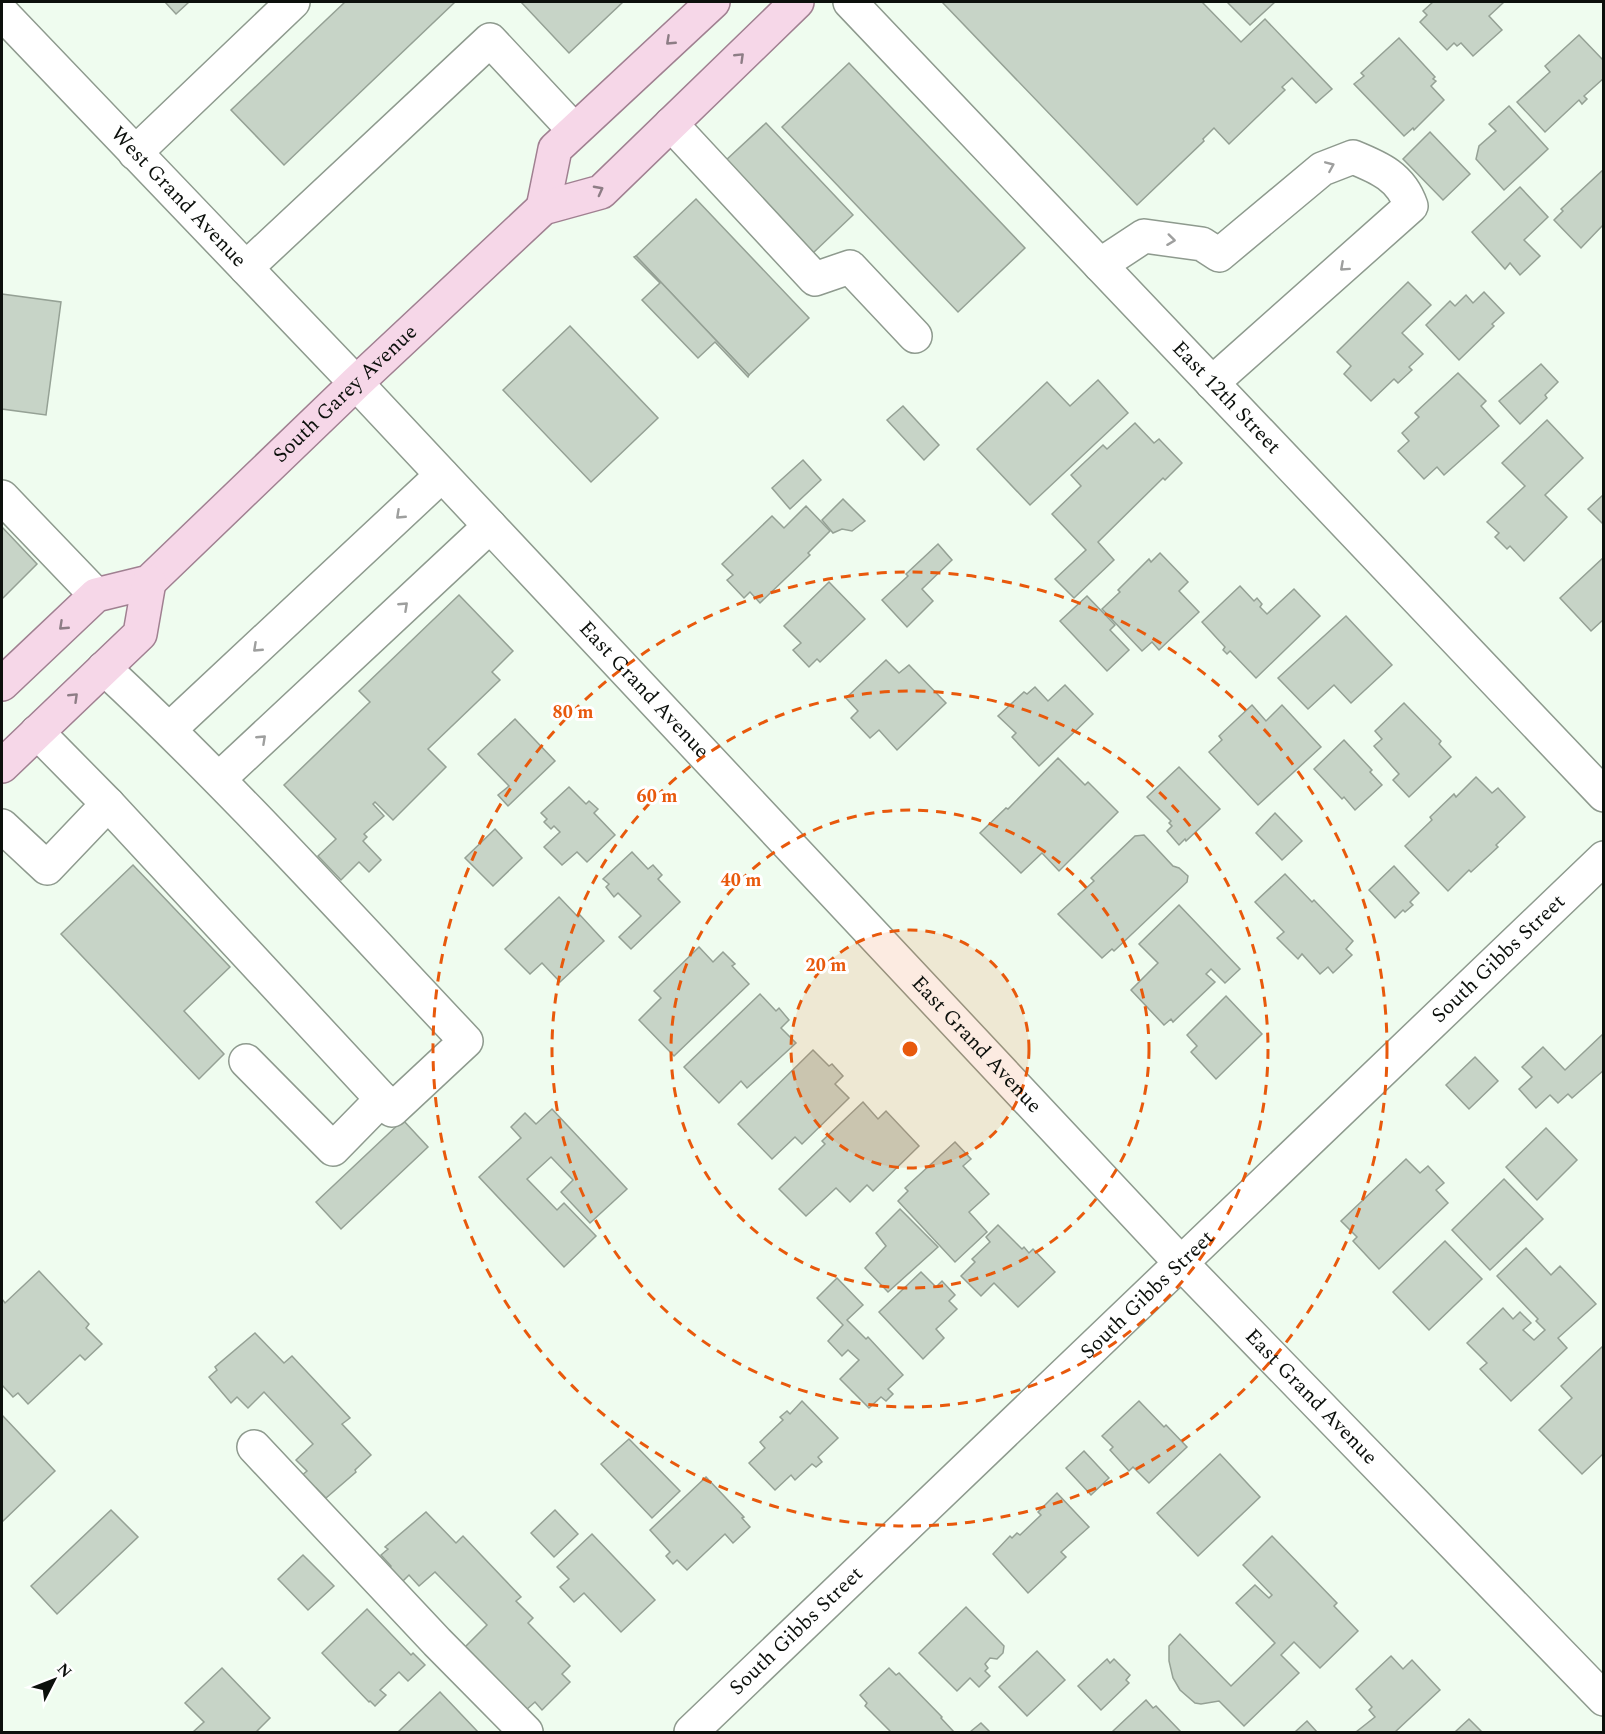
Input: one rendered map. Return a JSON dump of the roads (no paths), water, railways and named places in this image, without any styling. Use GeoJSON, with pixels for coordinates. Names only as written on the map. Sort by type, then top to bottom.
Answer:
{"type":"FeatureCollection","features":[{"type":"Feature","properties":{"kind":"main road"},"geometry":{"type":"LineString","coordinates":[[543,208],[555,148],[713,2]]}},
{"type":"Feature","properties":{"kind":"main road","name":"South Garey Avenue"},"geometry":{"type":"LineString","coordinates":[[149,582],[356,383],[543,208],[601,192],[797,2]]}},
{"type":"Feature","properties":{"kind":"main road"},"geometry":{"type":"LineString","coordinates":[[2,684],[96,595],[149,582],[140,634],[2,766]]}},
{"type":"Feature","properties":{"kind":"street"},"geometry":{"type":"LineString","coordinates":[[135,153],[293,2]]}},
{"type":"Feature","properties":{"kind":"street","name":"East 12th Street"},"geometry":{"type":"LineString","coordinates":[[850,2],[1604,795]]}},
{"type":"Feature","properties":{"kind":"street","name":"West Grand Avenue"},"geometry":{"type":"LineString","coordinates":[[2,13],[356,383]]}},
{"type":"Feature","properties":{"kind":"street"},"geometry":{"type":"LineString","coordinates":[[246,268],[490,40],[574,130]]}},
{"type":"Feature","properties":{"kind":"street"},"geometry":{"type":"LineString","coordinates":[[671,124],[815,279],[850,267],[915,336]]}},
{"type":"Feature","properties":{"kind":"street"},"geometry":{"type":"LineString","coordinates":[[1100,266],[1144,236],[1203,244],[1219,255],[1322,169],[1353,157],[1381,168],[1406,192],[1411,206],[1212,383]]}},
{"type":"Feature","properties":{"kind":"street","name":"East Grand Avenue"},"geometry":{"type":"LineString","coordinates":[[356,383],[1181,1263],[1604,1699]]}},
{"type":"Feature","properties":{"kind":"street"},"geometry":{"type":"LineString","coordinates":[[170,729],[442,475]]}},
{"type":"Feature","properties":{"kind":"street"},"geometry":{"type":"LineString","coordinates":[[2,497],[96,595]]}},
{"type":"Feature","properties":{"kind":"street"},"geometry":{"type":"LineString","coordinates":[[219,779],[490,526]]}},
{"type":"Feature","properties":{"kind":"street"},"geometry":{"type":"LineString","coordinates":[[38,732],[108,804],[392,1110],[466,1041],[219,779],[170,729],[104,668]]}},
{"type":"Feature","properties":{"kind":"street"},"geometry":{"type":"LineString","coordinates":[[2,826],[47,868],[108,804]]}},
{"type":"Feature","properties":{"kind":"street","name":"South Gibbs Street"},"geometry":{"type":"LineString","coordinates":[[691,1732],[1604,858]]}},
{"type":"Feature","properties":{"kind":"street"},"geometry":{"type":"LineString","coordinates":[[246,1061],[333,1149],[382,1099]]}},
{"type":"Feature","properties":{"kind":"street"},"geometry":{"type":"LineString","coordinates":[[254,1447],[437,1642],[526,1732]]}}]}
